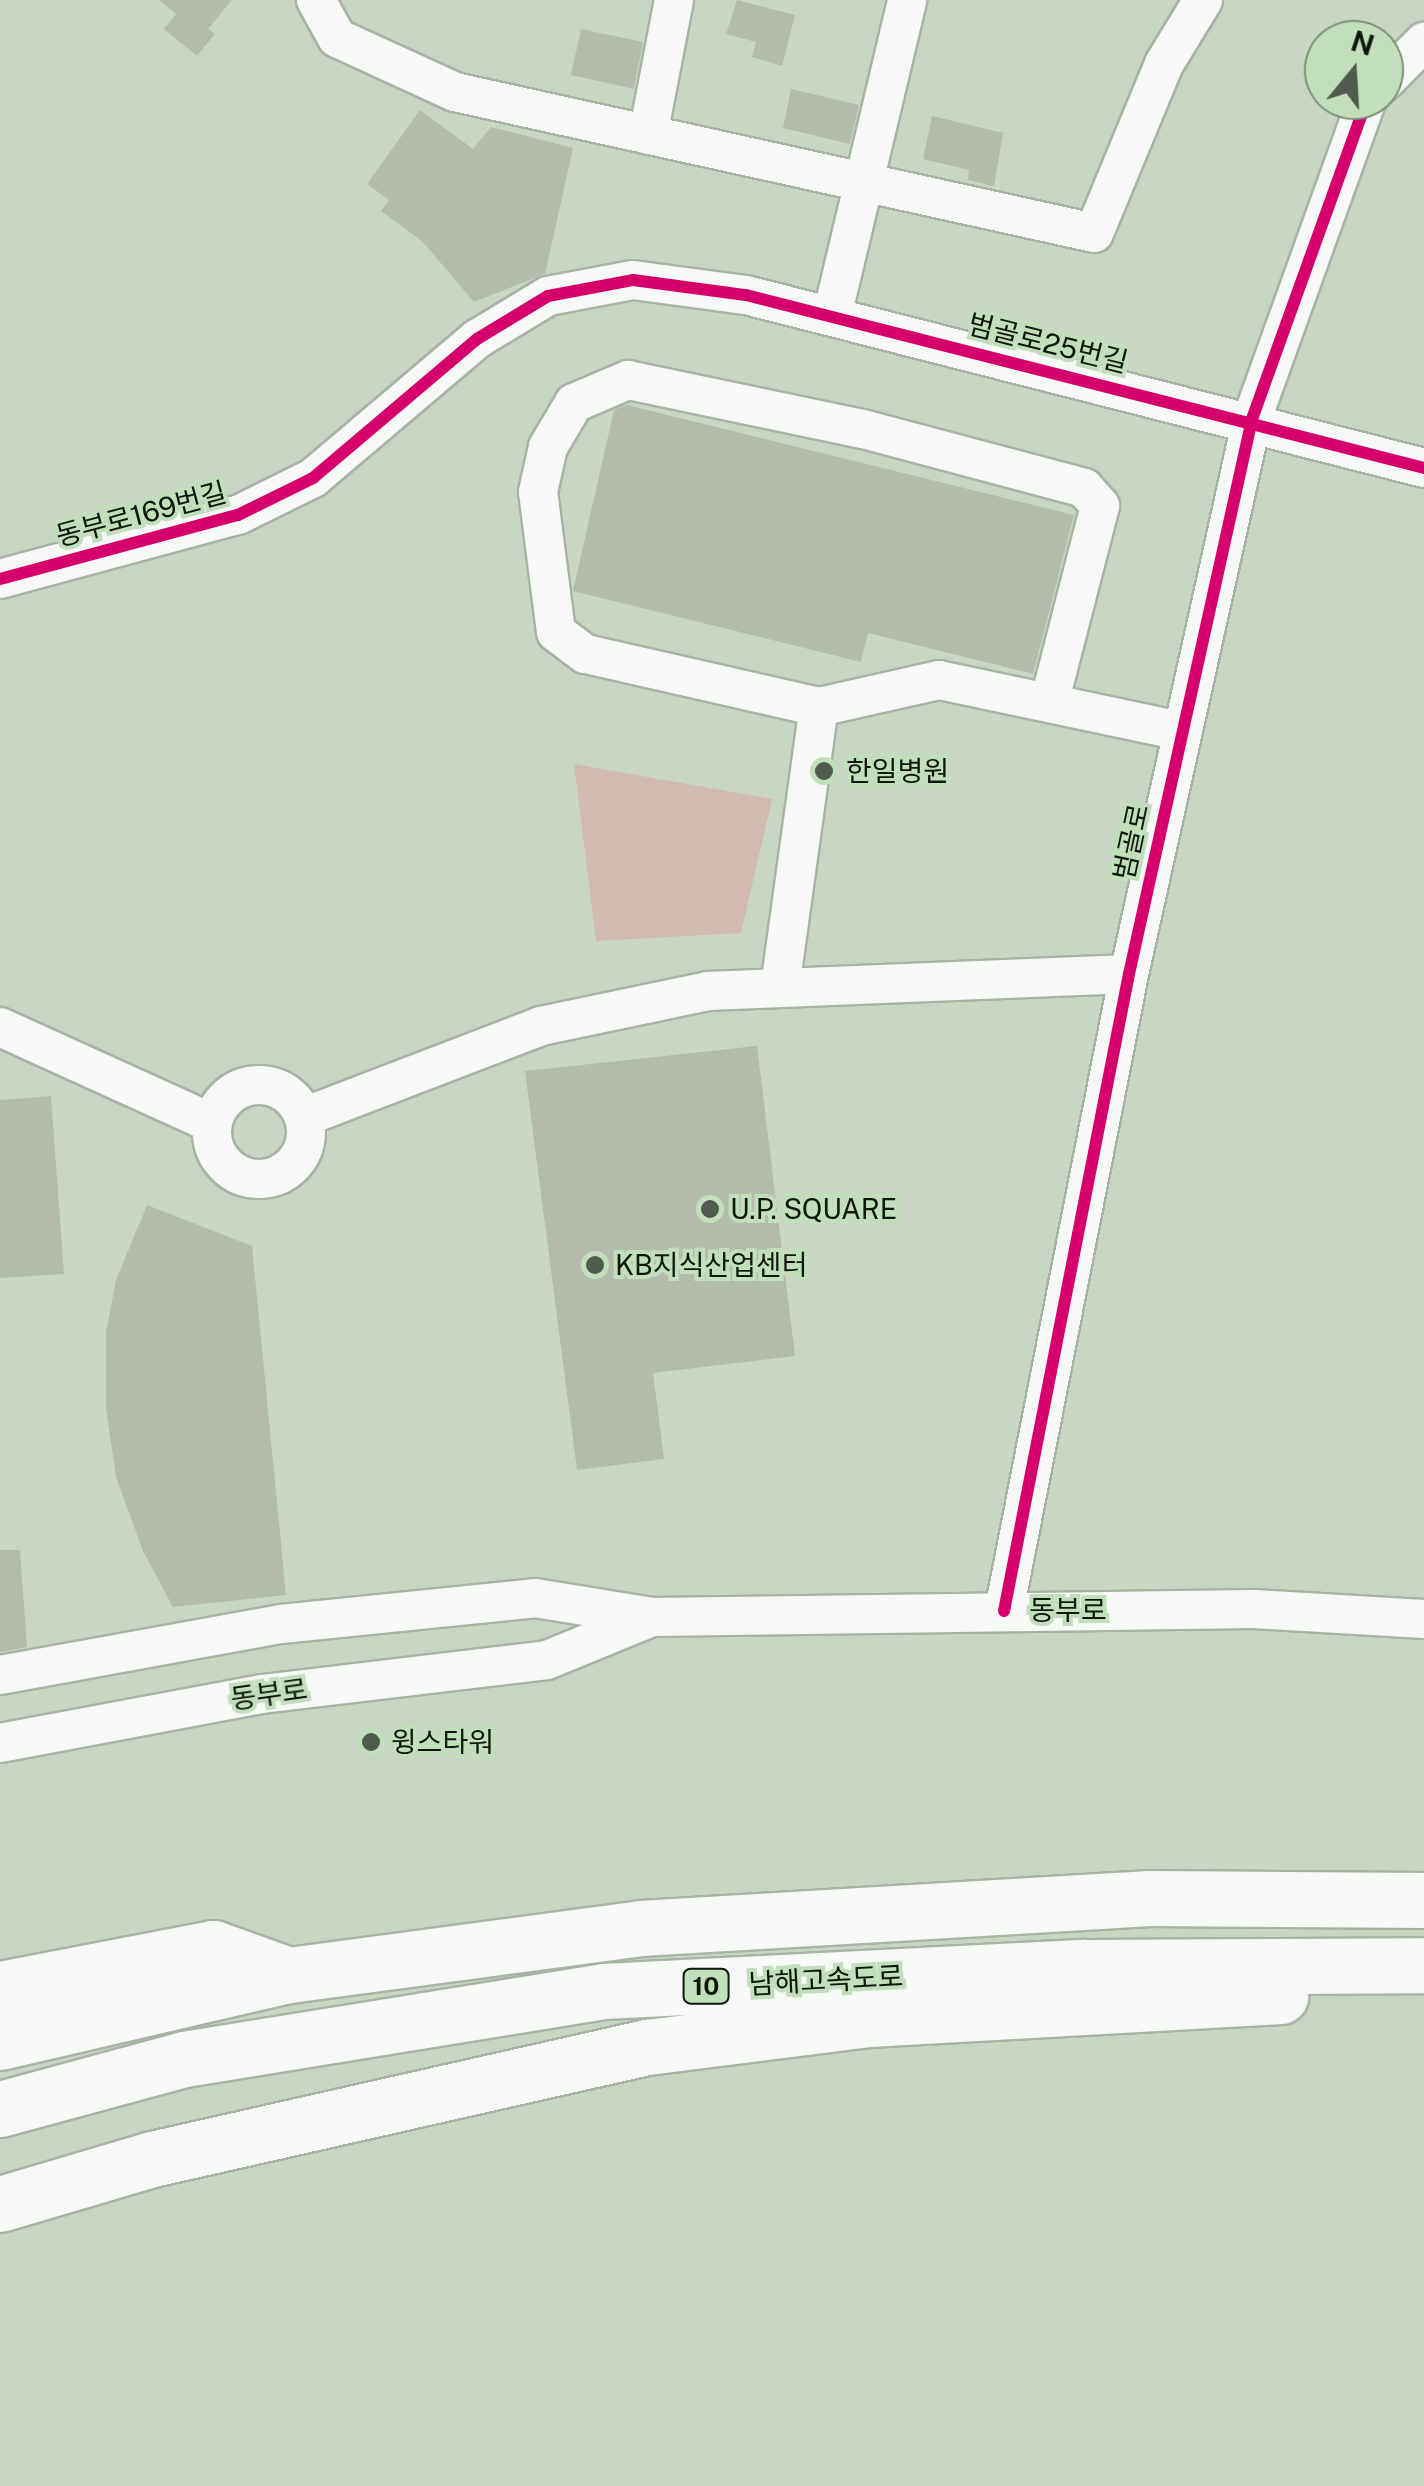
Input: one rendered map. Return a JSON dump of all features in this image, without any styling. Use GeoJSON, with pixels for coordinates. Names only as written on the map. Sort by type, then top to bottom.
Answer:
{"type":"FeatureCollection","features":[{"type":"Feature","properties":{"kind":"highway","name":"10"},"geometry":{"type":"LineString","coordinates":[[0,2042],[289,1975],[640,1928],[1150,1898],[1424,1900]]}},
{"type":"Feature","properties":{"kind":"highway"},"geometry":{"type":"LineString","coordinates":[[0,1989],[213,1948],[289,1975]]}},
{"type":"Feature","properties":{"kind":"highway"},"geometry":{"type":"LineString","coordinates":[[0,2204],[152,2159],[647,2047],[870,2020],[1263,2002],[1407,1964]]}},
{"type":"Feature","properties":{"kind":"highway","name":"남해고속도로"},"geometry":{"type":"LineString","coordinates":[[0,2109],[184,2059],[604,1991],[1084,1968],[1407,1964]]}},
{"type":"Feature","properties":{"kind":"street"},"geometry":{"type":"LineString","coordinates":[[316,0],[338,38],[456,92],[1094,233],[1164,64],[1203,0]]}},
{"type":"Feature","properties":{"kind":"street"},"geometry":{"type":"LineString","coordinates":[[648,135],[674,0]]}},
{"type":"Feature","properties":{"kind":"street"},"geometry":{"type":"LineString","coordinates":[[832,316],[907,0]]}},
{"type":"Feature","properties":{"kind":"street"},"geometry":{"type":"LineString","coordinates":[[1404,62],[1424,42]]}},
{"type":"Feature","properties":{"kind":"street","name":"범골로"},"geometry":{"type":"LineString","coordinates":[[1004,1611],[1129,974],[1252,419],[1359,120]]}},
{"type":"Feature","properties":{"kind":"street","name":"범골로25번길"},"geometry":{"type":"LineString","coordinates":[[477,339],[548,296],[633,280],[746,295],[1252,419],[1424,468]]}},
{"type":"Feature","properties":{"kind":"street","name":"동부로169번길"},"geometry":{"type":"LineString","coordinates":[[0,579],[238,516],[298,486],[477,339]]}},
{"type":"Feature","properties":{"kind":"street"},"geometry":{"type":"LineString","coordinates":[[1049,704],[1100,506],[1084,488],[864,429],[628,380],[574,402],[548,448],[538,492],[556,632],[585,654],[819,707],[939,680],[1049,704],[1180,731]]}},
{"type":"Feature","properties":{"kind":"street"},"geometry":{"type":"LineString","coordinates":[[780,987],[819,707]]}},
{"type":"Feature","properties":{"kind":"street"},"geometry":{"type":"LineString","coordinates":[[304,1117],[540,1026],[708,991],[1129,974]]}},
{"type":"Feature","properties":{"kind":"street"},"geometry":{"type":"LineString","coordinates":[[0,1027],[212,1123]]}},
{"type":"Feature","properties":{"kind":"street"},"geometry":{"type":"LineString","coordinates":[[255,1084],[285,1092],[304,1117],[306,1133],[296,1162],[284,1172],[254,1179],[216,1154],[212,1123],[227,1096],[255,1084]]}},
{"type":"Feature","properties":{"kind":"street","name":"동부로"},"geometry":{"type":"LineString","coordinates":[[0,1675],[281,1624],[536,1598],[652,1617],[1254,1609],[1424,1619]]}},
{"type":"Feature","properties":{"kind":"street","name":"동부로"},"geometry":{"type":"LineString","coordinates":[[0,1743],[262,1694],[548,1660],[652,1617]]}},
{"type":"Feature","properties":{"kind":"shaded area"},"geometry":{"type":"Polygon","coordinates":[[[574,764],[772,799],[741,933],[596,941],[574,764]]]}},
{"type":"Feature","properties":{"kind":"building"},"geometry":{"type":"Polygon","coordinates":[[[159,0],[232,0],[208,29],[215,34],[197,56],[164,29],[176,14],[159,0]]]}},
{"type":"Feature","properties":{"kind":"building"},"geometry":{"type":"Polygon","coordinates":[[[737,0],[795,15],[782,66],[752,57],[756,42],[726,34],[737,0]]]}},
{"type":"Feature","properties":{"kind":"building"},"geometry":{"type":"Polygon","coordinates":[[[581,29],[643,42],[634,89],[571,75],[581,29]]]}},
{"type":"Feature","properties":{"kind":"building"},"geometry":{"type":"Polygon","coordinates":[[[791,89],[859,105],[850,144],[783,128],[791,89]]]}},
{"type":"Feature","properties":{"kind":"building"},"geometry":{"type":"Polygon","coordinates":[[[420,110],[473,149],[491,127],[573,148],[545,274],[474,302],[422,241],[381,211],[389,200],[367,184],[420,110]]]}},
{"type":"Feature","properties":{"kind":"building"},"geometry":{"type":"Polygon","coordinates":[[[932,116],[1003,133],[994,186],[968,180],[969,170],[923,159],[932,116]]]}},
{"type":"Feature","properties":{"kind":"building"},"geometry":{"type":"Polygon","coordinates":[[[627,405],[1074,515],[1033,674],[868,633],[861,662],[573,591],[614,410],[627,405]]]}},
{"type":"Feature","properties":{"kind":"building"},"geometry":{"type":"Polygon","coordinates":[[[757,1046],[795,1356],[653,1373],[664,1459],[577,1470],[525,1071],[757,1046]]]}},
{"type":"Feature","properties":{"kind":"building"},"geometry":{"type":"Polygon","coordinates":[[[51,1096],[64,1274],[0,1278],[0,1100],[51,1096]]]}},
{"type":"Feature","properties":{"kind":"building"},"geometry":{"type":"Polygon","coordinates":[[[147,1205],[252,1246],[286,1595],[173,1607],[143,1551],[116,1477],[106,1408],[106,1332],[116,1280],[147,1205]]]}},
{"type":"Feature","properties":{"kind":"building"},"geometry":{"type":"Polygon","coordinates":[[[0,1550],[20,1550],[27,1647],[0,1652],[0,1550]]]}},
{"type":"Feature","properties":{"kind":"cycle path"},"geometry":{"type":"LineString","coordinates":[[1004,1611],[1129,974],[1252,419],[1360,120]]}},
{"type":"Feature","properties":{"kind":"cycle path"},"geometry":{"type":"LineString","coordinates":[[0,579],[238,515],[313,478],[477,339],[548,296],[633,280],[746,295],[1424,468]]}},
{"type":"Feature","properties":{"kind":"place","name":"한일병원"},"geometry":{"type":"Point","coordinates":[824,771]}},
{"type":"Feature","properties":{"kind":"place","name":"U.P. SQUARE"},"geometry":{"type":"Point","coordinates":[710,1209]}},
{"type":"Feature","properties":{"kind":"place","name":"KB지식산업센터"},"geometry":{"type":"Point","coordinates":[595,1265]}},
{"type":"Feature","properties":{"kind":"place","name":"윙스타워"},"geometry":{"type":"Point","coordinates":[371,1742]}}]}
